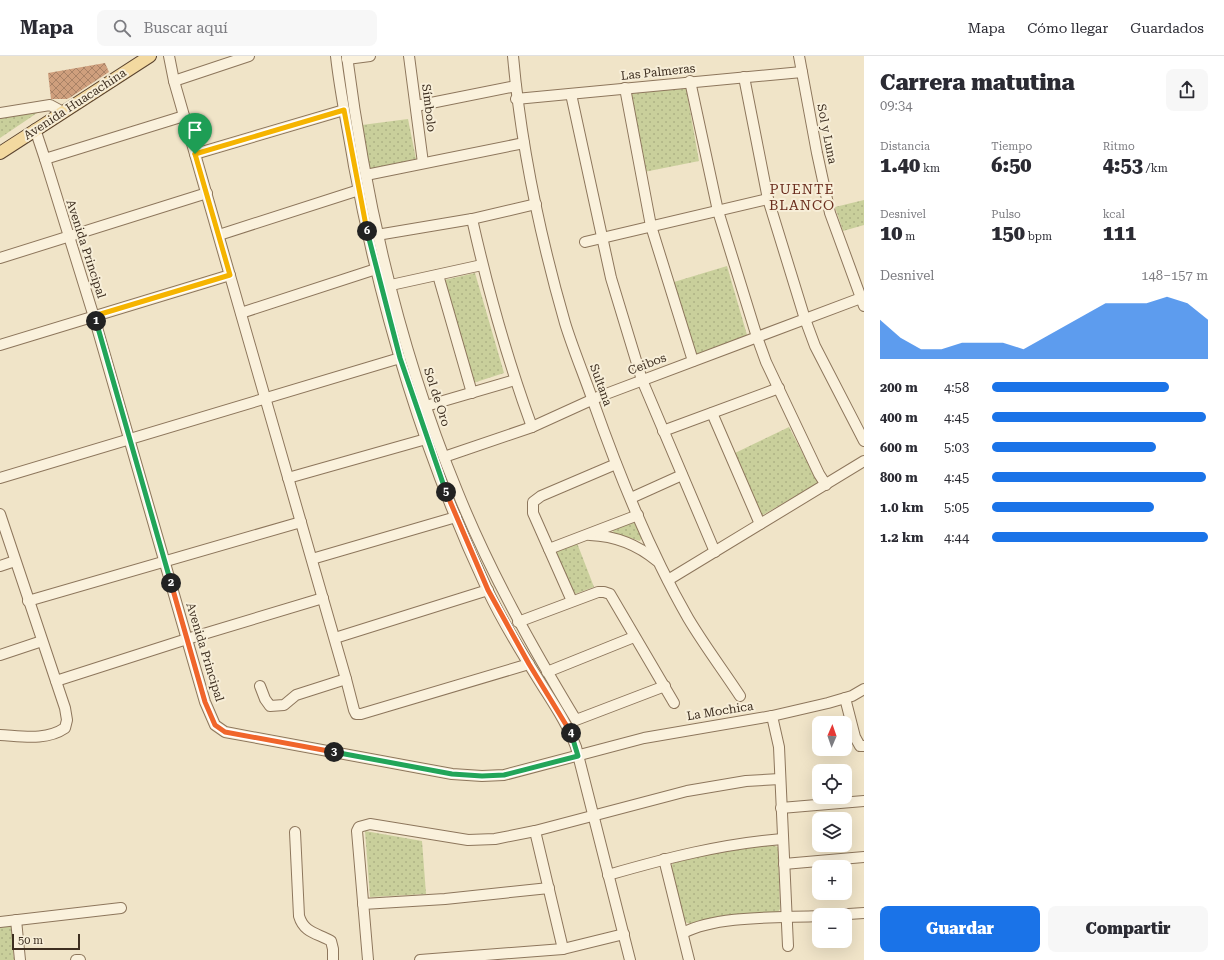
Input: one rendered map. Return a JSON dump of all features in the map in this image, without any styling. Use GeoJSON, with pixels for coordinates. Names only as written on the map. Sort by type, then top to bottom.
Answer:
{"type":"FeatureCollection","features":[{"type":"Feature","properties":{"kind":"main road","name":"Avenida Huacachina"},"geometry":{"type":"LineString","coordinates":[[0,153],[150,56]]}},
{"type":"Feature","properties":{"kind":"street"},"geometry":{"type":"LineString","coordinates":[[170,56],[174,81],[356,714],[361,714],[529,664]]}},
{"type":"Feature","properties":{"kind":"street"},"geometry":{"type":"LineString","coordinates":[[174,81],[249,56]]}},
{"type":"Feature","properties":{"kind":"street"},"geometry":{"type":"LineString","coordinates":[[336,56],[344,110],[359,190],[376,269],[400,358],[426,439],[456,517],[488,590],[529,664],[572,734],[630,960]]}},
{"type":"Feature","properties":{"kind":"street"},"geometry":{"type":"LineString","coordinates":[[347,58],[370,56]]}},
{"type":"Feature","properties":{"kind":"street","name":"Símbolo"},"geometry":{"type":"LineString","coordinates":[[409,56],[423,162]]}},
{"type":"Feature","properties":{"kind":"street","name":"Sultana"},"geometry":{"type":"LineString","coordinates":[[513,56],[516,99],[536,204],[566,324],[616,464],[660,563],[689,619],[740,696]]}},
{"type":"Feature","properties":{"kind":"street","name":"Sol y Luna"},"geometry":{"type":"LineString","coordinates":[[799,56],[830,213],[862,302]]}},
{"type":"Feature","properties":{"kind":"street","name":"Sol de Oro"},"geometry":{"type":"LineString","coordinates":[[347,58],[377,235],[426,406],[444,457],[467,514],[518,622],[576,720],[665,686]]}},
{"type":"Feature","properties":{"kind":"street","name":"Las Palmeras"},"geometry":{"type":"LineString","coordinates":[[516,99],[690,81],[802,72]]}},
{"type":"Feature","properties":{"kind":"street"},"geometry":{"type":"LineString","coordinates":[[744,77],[768,199],[805,319],[815,346],[864,441]]}},
{"type":"Feature","properties":{"kind":"street"},"geometry":{"type":"LineString","coordinates":[[690,81],[718,211],[757,337],[766,362],[780,388],[819,474],[826,485]]}},
{"type":"Feature","properties":{"kind":"street"},"geometry":{"type":"LineString","coordinates":[[416,106],[516,86]]}},
{"type":"Feature","properties":{"kind":"street"},"geometry":{"type":"LineString","coordinates":[[625,88],[651,226],[692,361]]}},
{"type":"Feature","properties":{"kind":"street"},"geometry":{"type":"LineString","coordinates":[[571,94],[611,278],[642,380],[715,552]]}},
{"type":"Feature","properties":{"kind":"street"},"geometry":{"type":"LineString","coordinates":[[0,112],[50,105],[63,112]]}},
{"type":"Feature","properties":{"kind":"street"},"geometry":{"type":"LineString","coordinates":[[195,154],[344,110]]}},
{"type":"Feature","properties":{"kind":"street"},"geometry":{"type":"LineString","coordinates":[[45,159],[184,116]]}},
{"type":"Feature","properties":{"kind":"street","name":"Avenida Principal"},"geometry":{"type":"LineString","coordinates":[[35,129],[68,238],[94,316],[205,702],[215,725],[225,732],[452,774],[482,776],[504,775],[578,756]]}},
{"type":"Feature","properties":{"kind":"street"},"geometry":{"type":"LineString","coordinates":[[366,175],[423,162],[524,143]]}},
{"type":"Feature","properties":{"kind":"street"},"geometry":{"type":"LineString","coordinates":[[219,235],[359,190]]}},
{"type":"Feature","properties":{"kind":"street"},"geometry":{"type":"LineString","coordinates":[[0,258],[68,238],[207,193]]}},
{"type":"Feature","properties":{"kind":"street"},"geometry":{"type":"LineString","coordinates":[[584,242],[768,199]]}},
{"type":"Feature","properties":{"kind":"street"},"geometry":{"type":"LineString","coordinates":[[377,235],[472,219],[536,204]]}},
{"type":"Feature","properties":{"kind":"street"},"geometry":{"type":"LineString","coordinates":[[472,219],[482,265],[515,380],[532,427]]}},
{"type":"Feature","properties":{"kind":"street"},"geometry":{"type":"LineString","coordinates":[[391,285],[482,265]]}},
{"type":"Feature","properties":{"kind":"street"},"geometry":{"type":"LineString","coordinates":[[241,313],[376,269]]}},
{"type":"Feature","properties":{"kind":"street"},"geometry":{"type":"LineString","coordinates":[[0,345],[230,275]]}},
{"type":"Feature","properties":{"kind":"street"},"geometry":{"type":"LineString","coordinates":[[438,275],[472,393]]}},
{"type":"Feature","properties":{"kind":"street","name":"Ceibos"},"geometry":{"type":"LineString","coordinates":[[444,457],[532,427],[642,380],[805,319],[862,302]]}},
{"type":"Feature","properties":{"kind":"street"},"geometry":{"type":"LineString","coordinates":[[0,478],[400,358]]}},
{"type":"Feature","properties":{"kind":"street"},"geometry":{"type":"LineString","coordinates":[[426,406],[515,380]]}},
{"type":"Feature","properties":{"kind":"street"},"geometry":{"type":"LineString","coordinates":[[663,431],[780,388]]}},
{"type":"Feature","properties":{"kind":"street"},"geometry":{"type":"LineString","coordinates":[[712,413],[760,524]]}},
{"type":"Feature","properties":{"kind":"street"},"geometry":{"type":"LineString","coordinates":[[288,478],[426,439]]}},
{"type":"Feature","properties":{"kind":"street"},"geometry":{"type":"LineString","coordinates":[[668,580],[864,461]]}},
{"type":"Feature","properties":{"kind":"street"},"geometry":{"type":"LineString","coordinates":[[572,601],[533,513],[533,502],[541,496],[616,464]]}},
{"type":"Feature","properties":{"kind":"street"},"geometry":{"type":"LineString","coordinates":[[631,498],[682,475]]}},
{"type":"Feature","properties":{"kind":"street"},"geometry":{"type":"LineString","coordinates":[[0,514],[65,708],[67,720],[65,728],[57,734],[46,736],[0,735]]}},
{"type":"Feature","properties":{"kind":"street"},"geometry":{"type":"LineString","coordinates":[[549,549],[638,515]]}},
{"type":"Feature","properties":{"kind":"street"},"geometry":{"type":"LineString","coordinates":[[312,559],[456,517]]}},
{"type":"Feature","properties":{"kind":"street"},"geometry":{"type":"LineString","coordinates":[[28,601],[301,522]]}},
{"type":"Feature","properties":{"kind":"street"},"geometry":{"type":"LineString","coordinates":[[586,534],[603,536],[624,542],[641,550],[660,563]]}},
{"type":"Feature","properties":{"kind":"street"},"geometry":{"type":"LineString","coordinates":[[0,566],[15,561]]}},
{"type":"Feature","properties":{"kind":"street"},"geometry":{"type":"LineString","coordinates":[[334,638],[488,590]]}},
{"type":"Feature","properties":{"kind":"street"},"geometry":{"type":"LineString","coordinates":[[518,622],[598,592],[610,594],[674,703]]}},
{"type":"Feature","properties":{"kind":"street"},"geometry":{"type":"LineString","coordinates":[[56,681],[187,639],[323,598]]}},
{"type":"Feature","properties":{"kind":"street"},"geometry":{"type":"LineString","coordinates":[[547,672],[634,637]]}},
{"type":"Feature","properties":{"kind":"street"},"geometry":{"type":"LineString","coordinates":[[0,655],[42,641]]}},
{"type":"Feature","properties":{"kind":"street"},"geometry":{"type":"LineString","coordinates":[[260,686],[265,699],[270,706],[279,706],[284,705],[296,695],[346,679]]}},
{"type":"Feature","properties":{"kind":"street","name":"La Mochica"},"geometry":{"type":"LineString","coordinates":[[578,756],[674,732],[772,716],[844,698],[864,690]]}},
{"type":"Feature","properties":{"kind":"street"},"geometry":{"type":"LineString","coordinates":[[844,698],[855,737],[860,746],[864,746]]}},
{"type":"Feature","properties":{"kind":"street"},"geometry":{"type":"LineString","coordinates":[[772,716],[779,747],[788,946]]}},
{"type":"Feature","properties":{"kind":"street"},"geometry":{"type":"LineString","coordinates":[[368,960],[357,831],[364,825],[370,824],[468,840],[483,840],[509,837],[535,831],[686,791],[746,781],[780,779]]}},
{"type":"Feature","properties":{"kind":"street"},"geometry":{"type":"LineString","coordinates":[[781,808],[864,801]]}},
{"type":"Feature","properties":{"kind":"street"},"geometry":{"type":"LineString","coordinates":[[535,831],[563,949]]}},
{"type":"Feature","properties":{"kind":"street"},"geometry":{"type":"LineString","coordinates":[[295,832],[300,916],[302,925],[308,930],[331,941],[334,960]]}},
{"type":"Feature","properties":{"kind":"street"},"geometry":{"type":"LineString","coordinates":[[608,875],[664,859],[717,847],[782,839]]}},
{"type":"Feature","properties":{"kind":"street"},"geometry":{"type":"LineString","coordinates":[[784,864],[864,857]]}},
{"type":"Feature","properties":{"kind":"street"},"geometry":{"type":"LineString","coordinates":[[664,859],[689,960]]}},
{"type":"Feature","properties":{"kind":"street"},"geometry":{"type":"LineString","coordinates":[[363,904],[445,899],[549,888]]}},
{"type":"Feature","properties":{"kind":"street"},"geometry":{"type":"LineString","coordinates":[[0,922],[121,908]]}},
{"type":"Feature","properties":{"kind":"street"},"geometry":{"type":"LineString","coordinates":[[852,914],[864,913]]}},
{"type":"Feature","properties":{"kind":"street"},"geometry":{"type":"LineString","coordinates":[[683,933],[696,926],[715,922],[812,916]]}},
{"type":"Feature","properties":{"kind":"street"},"geometry":{"type":"LineString","coordinates":[[16,920],[20,960]]}},
{"type":"Feature","properties":{"kind":"street"},"geometry":{"type":"LineString","coordinates":[[420,960],[563,949],[624,934]]}},
{"type":"Feature","properties":{"kind":"green space"},"geometry":{"type":"Polygon","coordinates":[[[686,88],[699,161],[644,172],[629,94],[686,88]]]}},
{"type":"Feature","properties":{"kind":"green space"},"geometry":{"type":"Polygon","coordinates":[[[40,111],[0,138],[0,118],[40,111]]]}},
{"type":"Feature","properties":{"kind":"green space"},"geometry":{"type":"Polygon","coordinates":[[[408,119],[416,159],[370,169],[362,125],[408,119]]]}},
{"type":"Feature","properties":{"kind":"green space"},"geometry":{"type":"Polygon","coordinates":[[[864,200],[864,225],[843,231],[835,207],[864,200]]]}},
{"type":"Feature","properties":{"kind":"green space"},"geometry":{"type":"Polygon","coordinates":[[[727,266],[747,335],[694,355],[674,282],[727,266]]]}},
{"type":"Feature","properties":{"kind":"green space"},"geometry":{"type":"Polygon","coordinates":[[[475,273],[504,373],[470,384],[440,281],[475,273]]]}},
{"type":"Feature","properties":{"kind":"green space"},"geometry":{"type":"Polygon","coordinates":[[[789,427],[818,483],[761,516],[733,454],[789,427]]]}},
{"type":"Feature","properties":{"kind":"green space"},"geometry":{"type":"Polygon","coordinates":[[[634,521],[642,537],[640,541],[614,533],[614,528],[634,521]]]}},
{"type":"Feature","properties":{"kind":"green space"},"geometry":{"type":"Polygon","coordinates":[[[577,543],[594,587],[575,594],[554,552],[577,543]]]}},
{"type":"Feature","properties":{"kind":"green space"},"geometry":{"type":"Polygon","coordinates":[[[365,831],[422,841],[426,894],[370,897],[365,831]]]}},
{"type":"Feature","properties":{"kind":"green space"},"geometry":{"type":"Polygon","coordinates":[[[772,845],[778,847],[780,909],[776,915],[714,918],[690,924],[685,922],[671,867],[674,861],[718,852],[772,845]]]}},
{"type":"Feature","properties":{"kind":"green space"},"geometry":{"type":"Polygon","coordinates":[[[11,923],[14,960],[0,960],[0,924],[11,923]]]}},
{"type":"Feature","properties":{"kind":"building"},"geometry":{"type":"Polygon","coordinates":[[[105,63],[109,72],[67,99],[51,99],[48,73],[105,63]]]}},
{"type":"Feature","properties":{"kind":"district","name":"PUENTE BLANCO"},"geometry":{"type":"Point","coordinates":[802,198]}},
{"type":"Feature","properties":{"kind":"route"},"geometry":{"type":"LineString","coordinates":[[344,110],[368,238],[400,358],[426,439],[456,517],[488,590],[529,664],[572,734],[578,756],[504,775],[482,776],[452,774],[225,732],[215,725],[205,702],[94,316],[230,275],[195,154],[344,110]]}}]}
